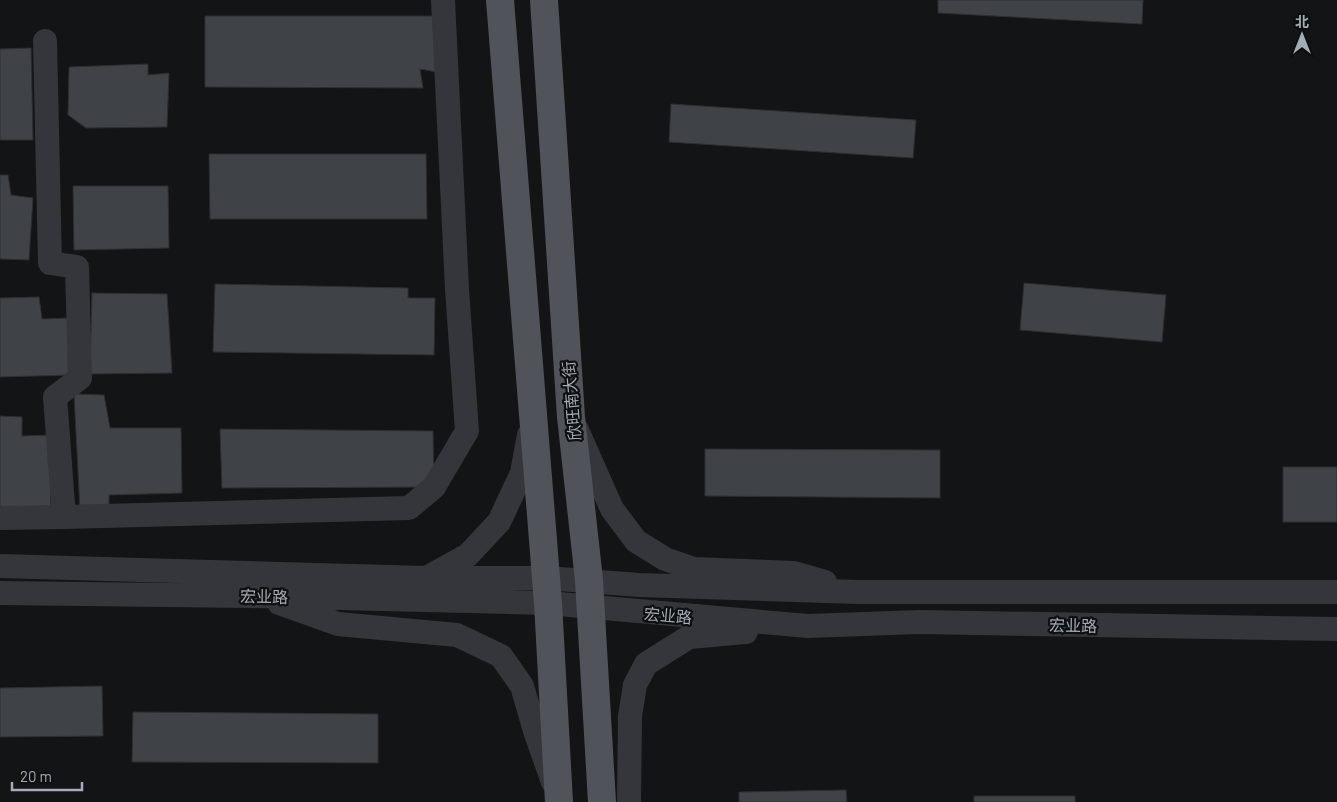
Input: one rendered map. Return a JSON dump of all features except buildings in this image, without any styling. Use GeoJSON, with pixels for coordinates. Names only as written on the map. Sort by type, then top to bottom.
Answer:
{"type":"FeatureCollection","features":[{"type":"Feature","properties":{"kind":"main road"},"geometry":{"type":"LineString","coordinates":[[500,0],[547,591],[559,800]]}},
{"type":"Feature","properties":{"kind":"main road","name":"欣旺南大街"},"geometry":{"type":"LineString","coordinates":[[544,0],[571,417],[589,580],[602,802]]}},
{"type":"Feature","properties":{"kind":"street"},"geometry":{"type":"LineString","coordinates":[[0,518],[409,508],[434,487],[467,431],[457,289],[443,0]]}},
{"type":"Feature","properties":{"kind":"street"},"geometry":{"type":"LineString","coordinates":[[45,41],[50,263],[77,267],[80,378],[55,397],[64,517]]}},
{"type":"Feature","properties":{"kind":"street"},"geometry":{"type":"LineString","coordinates":[[426,578],[468,556],[499,522],[522,473],[532,416]]}},
{"type":"Feature","properties":{"kind":"street"},"geometry":{"type":"LineString","coordinates":[[571,417],[612,510],[636,541],[665,559],[694,569],[794,573],[858,592]]}},
{"type":"Feature","properties":{"kind":"street","name":"宏业路"},"geometry":{"type":"LineString","coordinates":[[0,566],[426,578],[547,591],[590,608],[808,626],[918,622],[1337,629]]}},
{"type":"Feature","properties":{"kind":"street"},"geometry":{"type":"LineString","coordinates":[[251,572],[255,596],[338,624],[457,635],[501,656],[522,686],[535,731],[559,800]]}},
{"type":"Feature","properties":{"kind":"street","name":"宏业路"},"geometry":{"type":"LineString","coordinates":[[0,593],[255,596],[547,591],[589,580],[640,585],[858,592],[1337,592]]}},
{"type":"Feature","properties":{"kind":"street"},"geometry":{"type":"LineString","coordinates":[[629,802],[630,716],[635,685],[646,664],[689,637],[808,626]]}}]}
